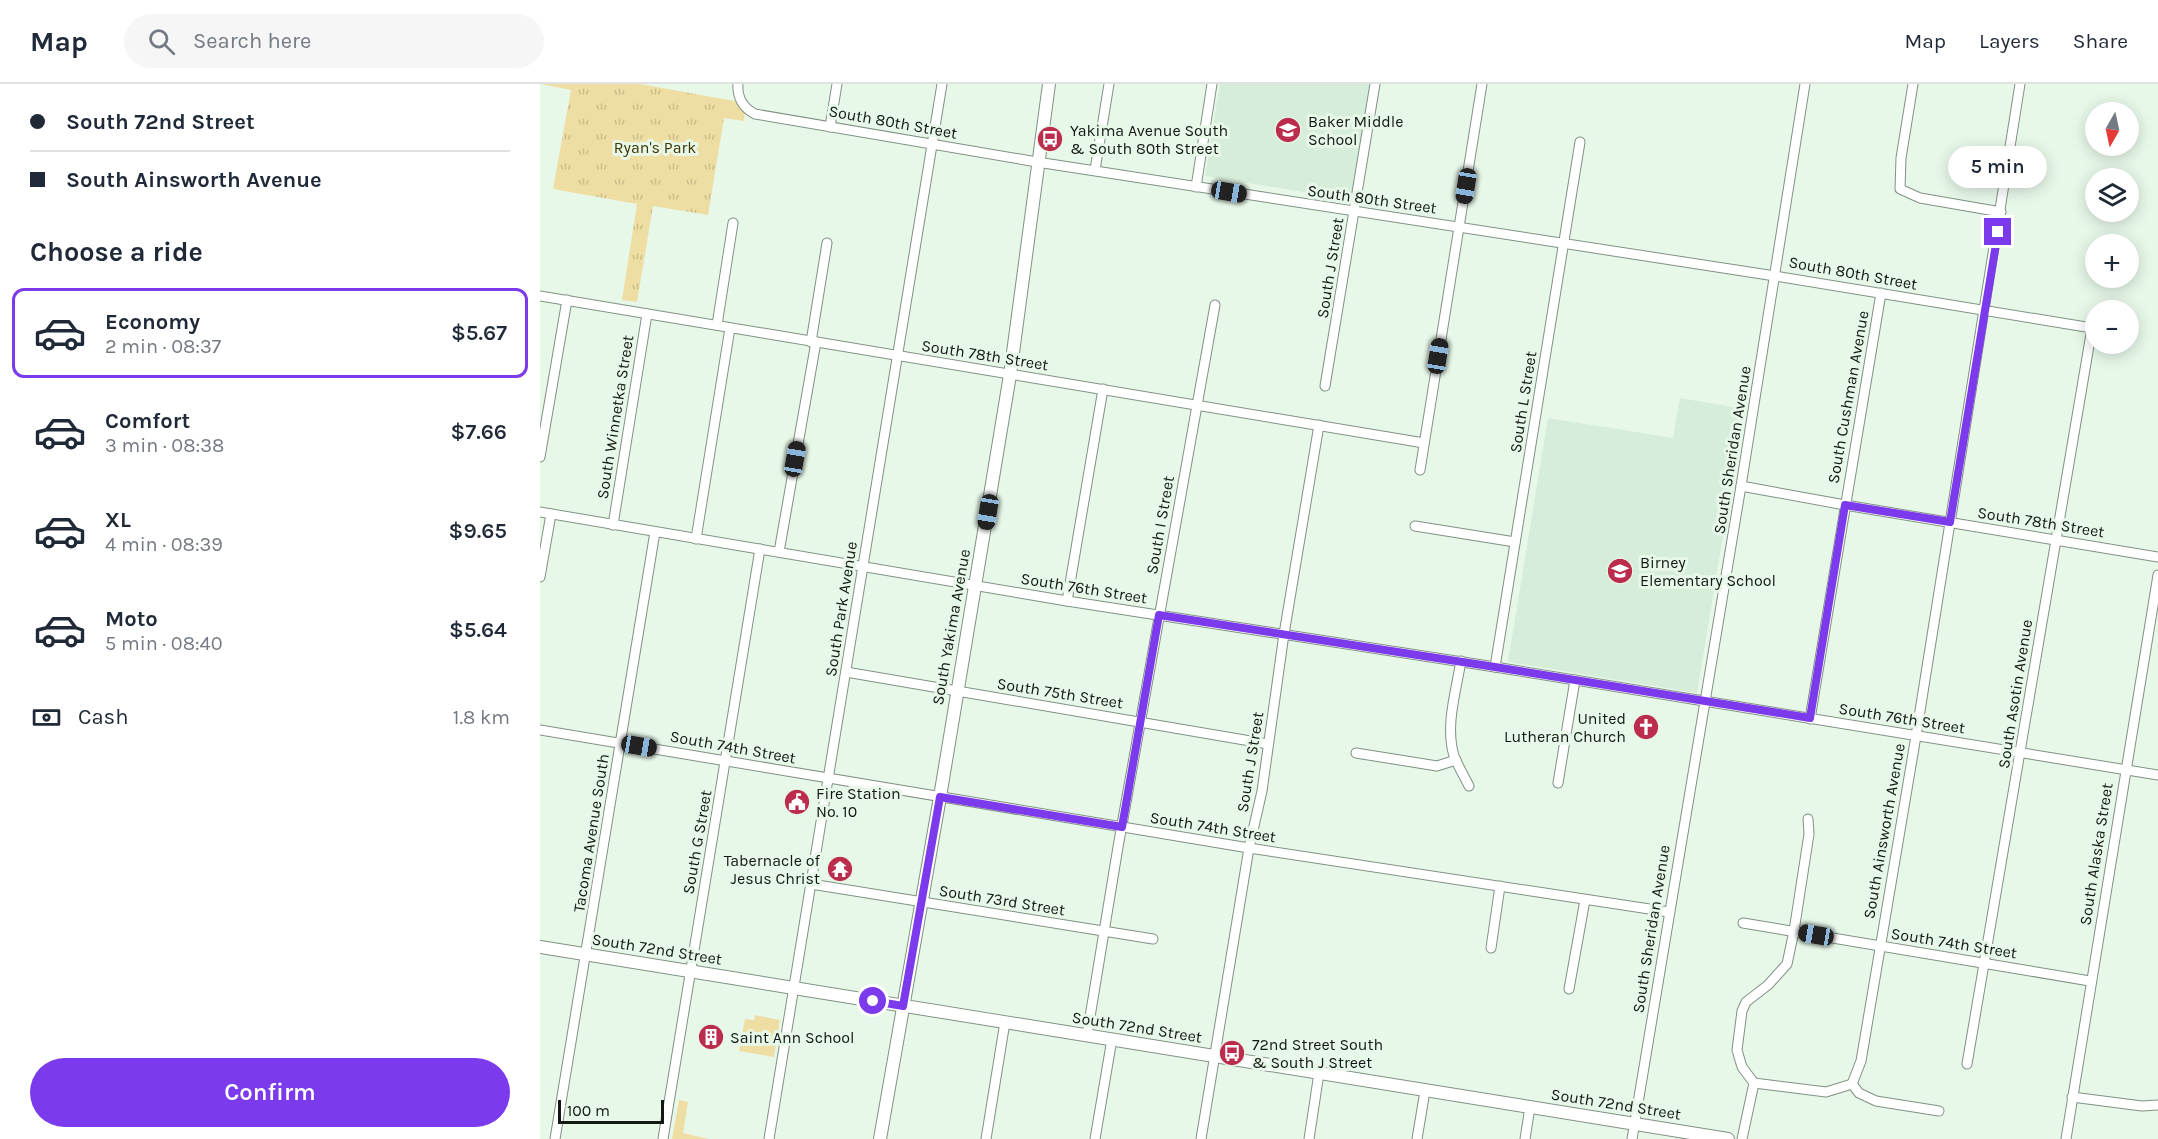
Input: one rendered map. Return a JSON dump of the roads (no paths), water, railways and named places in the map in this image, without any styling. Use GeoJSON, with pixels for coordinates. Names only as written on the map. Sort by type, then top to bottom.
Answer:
{"type":"FeatureCollection","features":[{"type":"Feature","properties":{"kind":"main road","name":"South Yakima Avenue"},"geometry":{"type":"LineString","coordinates":[[880,1139],[976,586],[1010,375],[1049,84]]}},
{"type":"Feature","properties":{"kind":"main road","name":"South 72nd Street"},"geometry":{"type":"LineString","coordinates":[[540,947],[1728,1139]]}},
{"type":"Feature","properties":{"kind":"street","name":"South 80th Street"},"geometry":{"type":"LineString","coordinates":[[738,84],[741,101],[749,111],[755,114],[1037,162],[1775,276],[2085,327]]}},
{"type":"Feature","properties":{"kind":"street"},"geometry":{"type":"LineString","coordinates":[[830,127],[837,84]]}},
{"type":"Feature","properties":{"kind":"street","name":"South Park Avenue"},"geometry":{"type":"LineString","coordinates":[[769,1139],[942,84]]}},
{"type":"Feature","properties":{"kind":"street"},"geometry":{"type":"LineString","coordinates":[[1095,170],[1109,84]]}},
{"type":"Feature","properties":{"kind":"street"},"geometry":{"type":"LineString","coordinates":[[1196,187],[1212,84]]}},
{"type":"Feature","properties":{"kind":"street","name":"South J Street"},"geometry":{"type":"LineString","coordinates":[[1325,386],[1375,84]]}},
{"type":"Feature","properties":{"kind":"street"},"geometry":{"type":"LineString","coordinates":[[1420,470],[1482,84]]}},
{"type":"Feature","properties":{"kind":"street","name":"South Sheridan Avenue"},"geometry":{"type":"LineString","coordinates":[[1632,1139],[1806,84]]}},
{"type":"Feature","properties":{"kind":"street"},"geometry":{"type":"LineString","coordinates":[[1913,84],[1901,158],[1900,189],[1926,199],[2001,212]]}},
{"type":"Feature","properties":{"kind":"street","name":"South Ainsworth Avenue"},"geometry":{"type":"LineString","coordinates":[[1852,1084],[1861,1062],[1916,735],[2020,84]]}},
{"type":"Feature","properties":{"kind":"street","name":"South L Street"},"geometry":{"type":"LineString","coordinates":[[1495,667],[1580,142]]}},
{"type":"Feature","properties":{"kind":"street"},"geometry":{"type":"LineString","coordinates":[[717,326],[734,223]]}},
{"type":"Feature","properties":{"kind":"street"},"geometry":{"type":"LineString","coordinates":[[779,552],[827,243]]}},
{"type":"Feature","properties":{"kind":"street","name":"South Cushman Avenue"},"geometry":{"type":"LineString","coordinates":[[1810,718],[1881,293]]}},
{"type":"Feature","properties":{"kind":"street","name":"South 78th Street"},"geometry":{"type":"LineString","coordinates":[[540,296],[1010,375],[1197,403],[1424,443]]}},
{"type":"Feature","properties":{"kind":"street"},"geometry":{"type":"LineString","coordinates":[[540,457],[567,300]]}},
{"type":"Feature","properties":{"kind":"street","name":"South I Street"},"geometry":{"type":"LineString","coordinates":[[1087,1035],[1215,304]]}},
{"type":"Feature","properties":{"kind":"street","name":"South Winnetka Street"},"geometry":{"type":"LineString","coordinates":[[613,525],[647,314]]}},
{"type":"Feature","properties":{"kind":"street"},"geometry":{"type":"LineString","coordinates":[[696,539],[730,328]]}},
{"type":"Feature","properties":{"kind":"street","name":"South Asotin Avenue"},"geometry":{"type":"LineString","coordinates":[[1967,1064],[2088,354]]}},
{"type":"Feature","properties":{"kind":"street"},"geometry":{"type":"LineString","coordinates":[[1067,601],[1103,389]]}},
{"type":"Feature","properties":{"kind":"street","name":"South J Street"},"geometry":{"type":"LineString","coordinates":[[1201,1139],[1249,848],[1262,791],[1284,634],[1319,425]]}},
{"type":"Feature","properties":{"kind":"street","name":"South 78th Street"},"geometry":{"type":"LineString","coordinates":[[1741,486],[2158,557]]}},
{"type":"Feature","properties":{"kind":"street","name":"South 76th Street"},"geometry":{"type":"LineString","coordinates":[[540,512],[1067,601],[1461,661],[2158,775]]}},
{"type":"Feature","properties":{"kind":"street"},"geometry":{"type":"LineString","coordinates":[[540,577],[550,514]]}},
{"type":"Feature","properties":{"kind":"street"},"geometry":{"type":"LineString","coordinates":[[1415,526],[1515,542]]}},
{"type":"Feature","properties":{"kind":"street","name":"Tacoma Avenue South"},"geometry":{"type":"LineString","coordinates":[[555,1139],[655,532]]}},
{"type":"Feature","properties":{"kind":"street","name":"South G Street"},"geometry":{"type":"LineString","coordinates":[[663,1139],[760,549]]}},
{"type":"Feature","properties":{"kind":"street","name":"South Alaska Street"},"geometry":{"type":"LineString","coordinates":[[2066,1139],[2158,575]]}},
{"type":"Feature","properties":{"kind":"street"},"geometry":{"type":"LineString","coordinates":[[1461,661],[1451,741],[1456,760],[1469,786]]}},
{"type":"Feature","properties":{"kind":"street","name":"South 75th Street"},"geometry":{"type":"LineString","coordinates":[[846,672],[1268,744]]}},
{"type":"Feature","properties":{"kind":"street"},"geometry":{"type":"LineString","coordinates":[[1558,783],[1575,680]]}},
{"type":"Feature","properties":{"kind":"street","name":"South 74th Street"},"geometry":{"type":"LineString","coordinates":[[540,730],[1249,848],[1669,912]]}},
{"type":"Feature","properties":{"kind":"street"},"geometry":{"type":"LineString","coordinates":[[1356,753],[1437,766],[1456,760]]}},
{"type":"Feature","properties":{"kind":"street"},"geometry":{"type":"LineString","coordinates":[[1808,819],[1809,834],[1787,964],[1768,986],[1750,998],[1742,1011],[1737,1050],[1742,1068],[1754,1083],[1826,1092],[1852,1084],[1859,1093],[1876,1101],[1939,1111]]}},
{"type":"Feature","properties":{"kind":"street","name":"South 73rd Street"},"geometry":{"type":"LineString","coordinates":[[812,884],[1153,939]]}},
{"type":"Feature","properties":{"kind":"street"},"geometry":{"type":"LineString","coordinates":[[1491,948],[1500,886]]}},
{"type":"Feature","properties":{"kind":"street"},"geometry":{"type":"LineString","coordinates":[[1569,989],[1585,900]]}},
{"type":"Feature","properties":{"kind":"street","name":"South 74th Street"},"geometry":{"type":"LineString","coordinates":[[1743,923],[2090,981]]}},
{"type":"Feature","properties":{"kind":"street"},"geometry":{"type":"LineString","coordinates":[[986,1139],[1005,1022]]}},
{"type":"Feature","properties":{"kind":"street"},"geometry":{"type":"LineString","coordinates":[[1095,1139],[1112,1040]]}},
{"type":"Feature","properties":{"kind":"street"},"geometry":{"type":"LineString","coordinates":[[1309,1139],[1319,1073]]}},
{"type":"Feature","properties":{"kind":"street"},"geometry":{"type":"LineString","coordinates":[[1742,1139],[1754,1083]]}},
{"type":"Feature","properties":{"kind":"street"},"geometry":{"type":"LineString","coordinates":[[1418,1139],[1425,1090]]}},
{"type":"Feature","properties":{"kind":"street"},"geometry":{"type":"LineString","coordinates":[[2072,1096],[2142,1106],[2158,1105]]}},
{"type":"Feature","properties":{"kind":"street"},"geometry":{"type":"LineString","coordinates":[[1525,1139],[1530,1107]]}},
{"type":"Feature","properties":{"kind":"place","name":"Baker Middle School"},"geometry":{"type":"Point","coordinates":[1288,130]}},
{"type":"Feature","properties":{"kind":"place","name":"Yakima Avenue South & South 80th Street"},"geometry":{"type":"Point","coordinates":[1050,139]}},
{"type":"Feature","properties":{"kind":"place","name":"Birney Elementary School"},"geometry":{"type":"Point","coordinates":[1620,571]}},
{"type":"Feature","properties":{"kind":"place","name":"United Lutheran Church"},"geometry":{"type":"Point","coordinates":[1646,727]}},
{"type":"Feature","properties":{"kind":"place","name":"Fire Station No. 10"},"geometry":{"type":"Point","coordinates":[797,802]}},
{"type":"Feature","properties":{"kind":"place","name":"Tabernacle of Jesus Christ"},"geometry":{"type":"Point","coordinates":[840,869]}},
{"type":"Feature","properties":{"kind":"place","name":"Saint Ann School"},"geometry":{"type":"Point","coordinates":[711,1037]}},
{"type":"Feature","properties":{"kind":"place","name":"72nd Street South & South J Street"},"geometry":{"type":"Point","coordinates":[1232,1053]}},
{"type":"Feature","properties":{"kind":"park label","name":"Ryan's Park"},"geometry":{"type":"Point","coordinates":[655,147]}}]}
